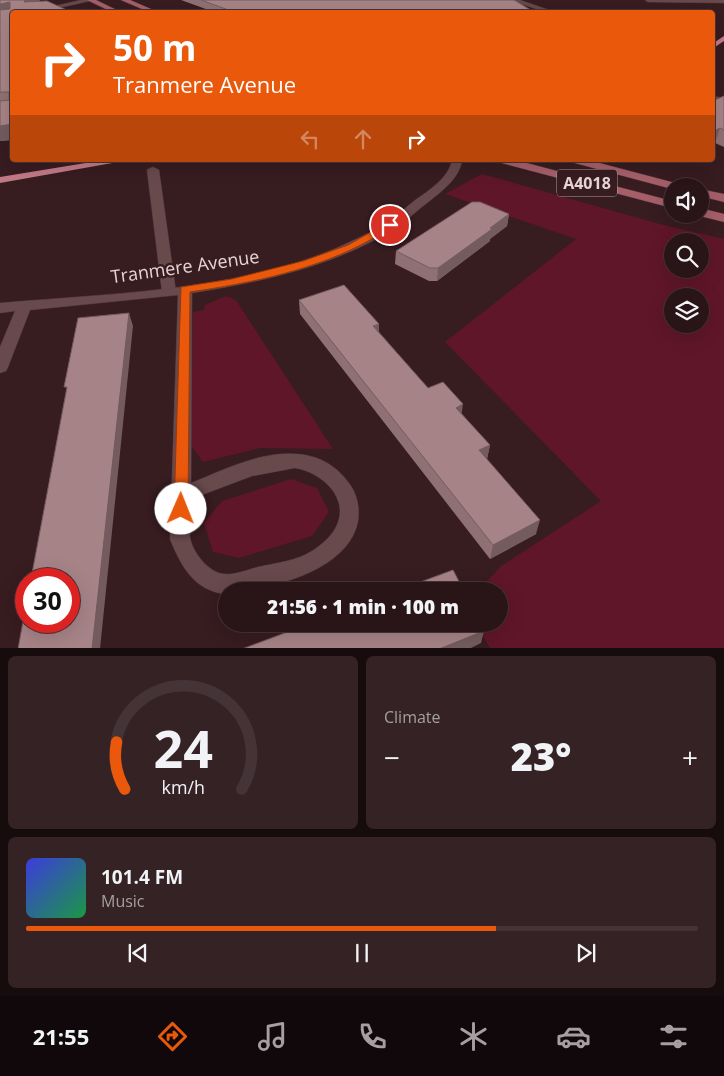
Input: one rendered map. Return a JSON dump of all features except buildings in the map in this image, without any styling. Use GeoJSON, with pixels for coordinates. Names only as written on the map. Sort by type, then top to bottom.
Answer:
{"type":"FeatureCollection","features":[{"type":"Feature","properties":{"kind":"main road"},"geometry":{"type":"LineString","coordinates":[[90,0],[112,10]]}},
{"type":"Feature","properties":{"kind":"main road"},"geometry":{"type":"LineString","coordinates":[[124,0],[149,10]]}},
{"type":"Feature","properties":{"kind":"main road","name":"A4018"},"geometry":{"type":"LineString","coordinates":[[510,162],[664,203]]}},
{"type":"Feature","properties":{"kind":"main road","name":"A4018"},"geometry":{"type":"LineString","coordinates":[[583,162],[664,183]]}},
{"type":"Feature","properties":{"kind":"main road"},"geometry":{"type":"LineString","coordinates":[[709,194],[724,198]]}},
{"type":"Feature","properties":{"kind":"main road"},"geometry":{"type":"LineString","coordinates":[[709,214],[724,218]]}},
{"type":"Feature","properties":{"kind":"street"},"geometry":{"type":"LineString","coordinates":[[42,10],[90,0]]}},
{"type":"Feature","properties":{"kind":"street"},"geometry":{"type":"LineString","coordinates":[[513,0],[537,3],[548,10]]}},
{"type":"Feature","properties":{"kind":"street"},"geometry":{"type":"LineString","coordinates":[[648,0],[724,1]]}},
{"type":"Feature","properties":{"kind":"street","name":"Tranmere Avenue"},"geometry":{"type":"LineString","coordinates":[[0,308],[177,290],[263,275],[307,263],[351,247],[390,225],[422,203],[457,168],[457,162]]}},
{"type":"Feature","properties":{"kind":"street"},"geometry":{"type":"LineString","coordinates":[[153,170],[177,290],[182,494],[180,539],[189,561],[205,578],[223,585],[282,572],[317,559],[335,543],[347,526],[349,508],[343,489],[333,475],[316,465],[296,461],[274,463],[241,472],[182,494]]}},
{"type":"Feature","properties":{"kind":"street"},"geometry":{"type":"LineString","coordinates":[[0,367],[24,306]]}},
{"type":"Feature","properties":{"kind":"shaded area"},"geometry":{"type":"Polygon","coordinates":[[[482,174],[698,233],[664,233],[664,278],[709,278],[709,235],[724,239],[724,648],[490,648],[481,632],[508,632],[508,582],[486,582],[501,566],[601,501],[445,342],[576,239],[445,194],[482,174]]]}},
{"type":"Feature","properties":{"kind":"shaded area"},"geometry":{"type":"Polygon","coordinates":[[[226,296],[236,300],[333,449],[260,448],[203,462],[191,446],[193,312],[204,310],[205,305],[226,296]]]}},
{"type":"Feature","properties":{"kind":"shaded area"},"geometry":{"type":"Polygon","coordinates":[[[291,479],[317,488],[329,512],[312,536],[239,558],[213,552],[204,523],[222,501],[291,479]]]}},
{"type":"Feature","properties":{"kind":"waterway"},"geometry":{"type":"LineString","coordinates":[[715,45],[724,38]]}},
{"type":"Feature","properties":{"kind":"waterway"},"geometry":{"type":"LineString","coordinates":[[0,180],[106,162]]}},
{"type":"Feature","properties":{"kind":"route"},"geometry":{"type":"LineString","coordinates":[[181,509],[185,289],[232,282],[307,263],[351,247],[390,225]]}}]}
